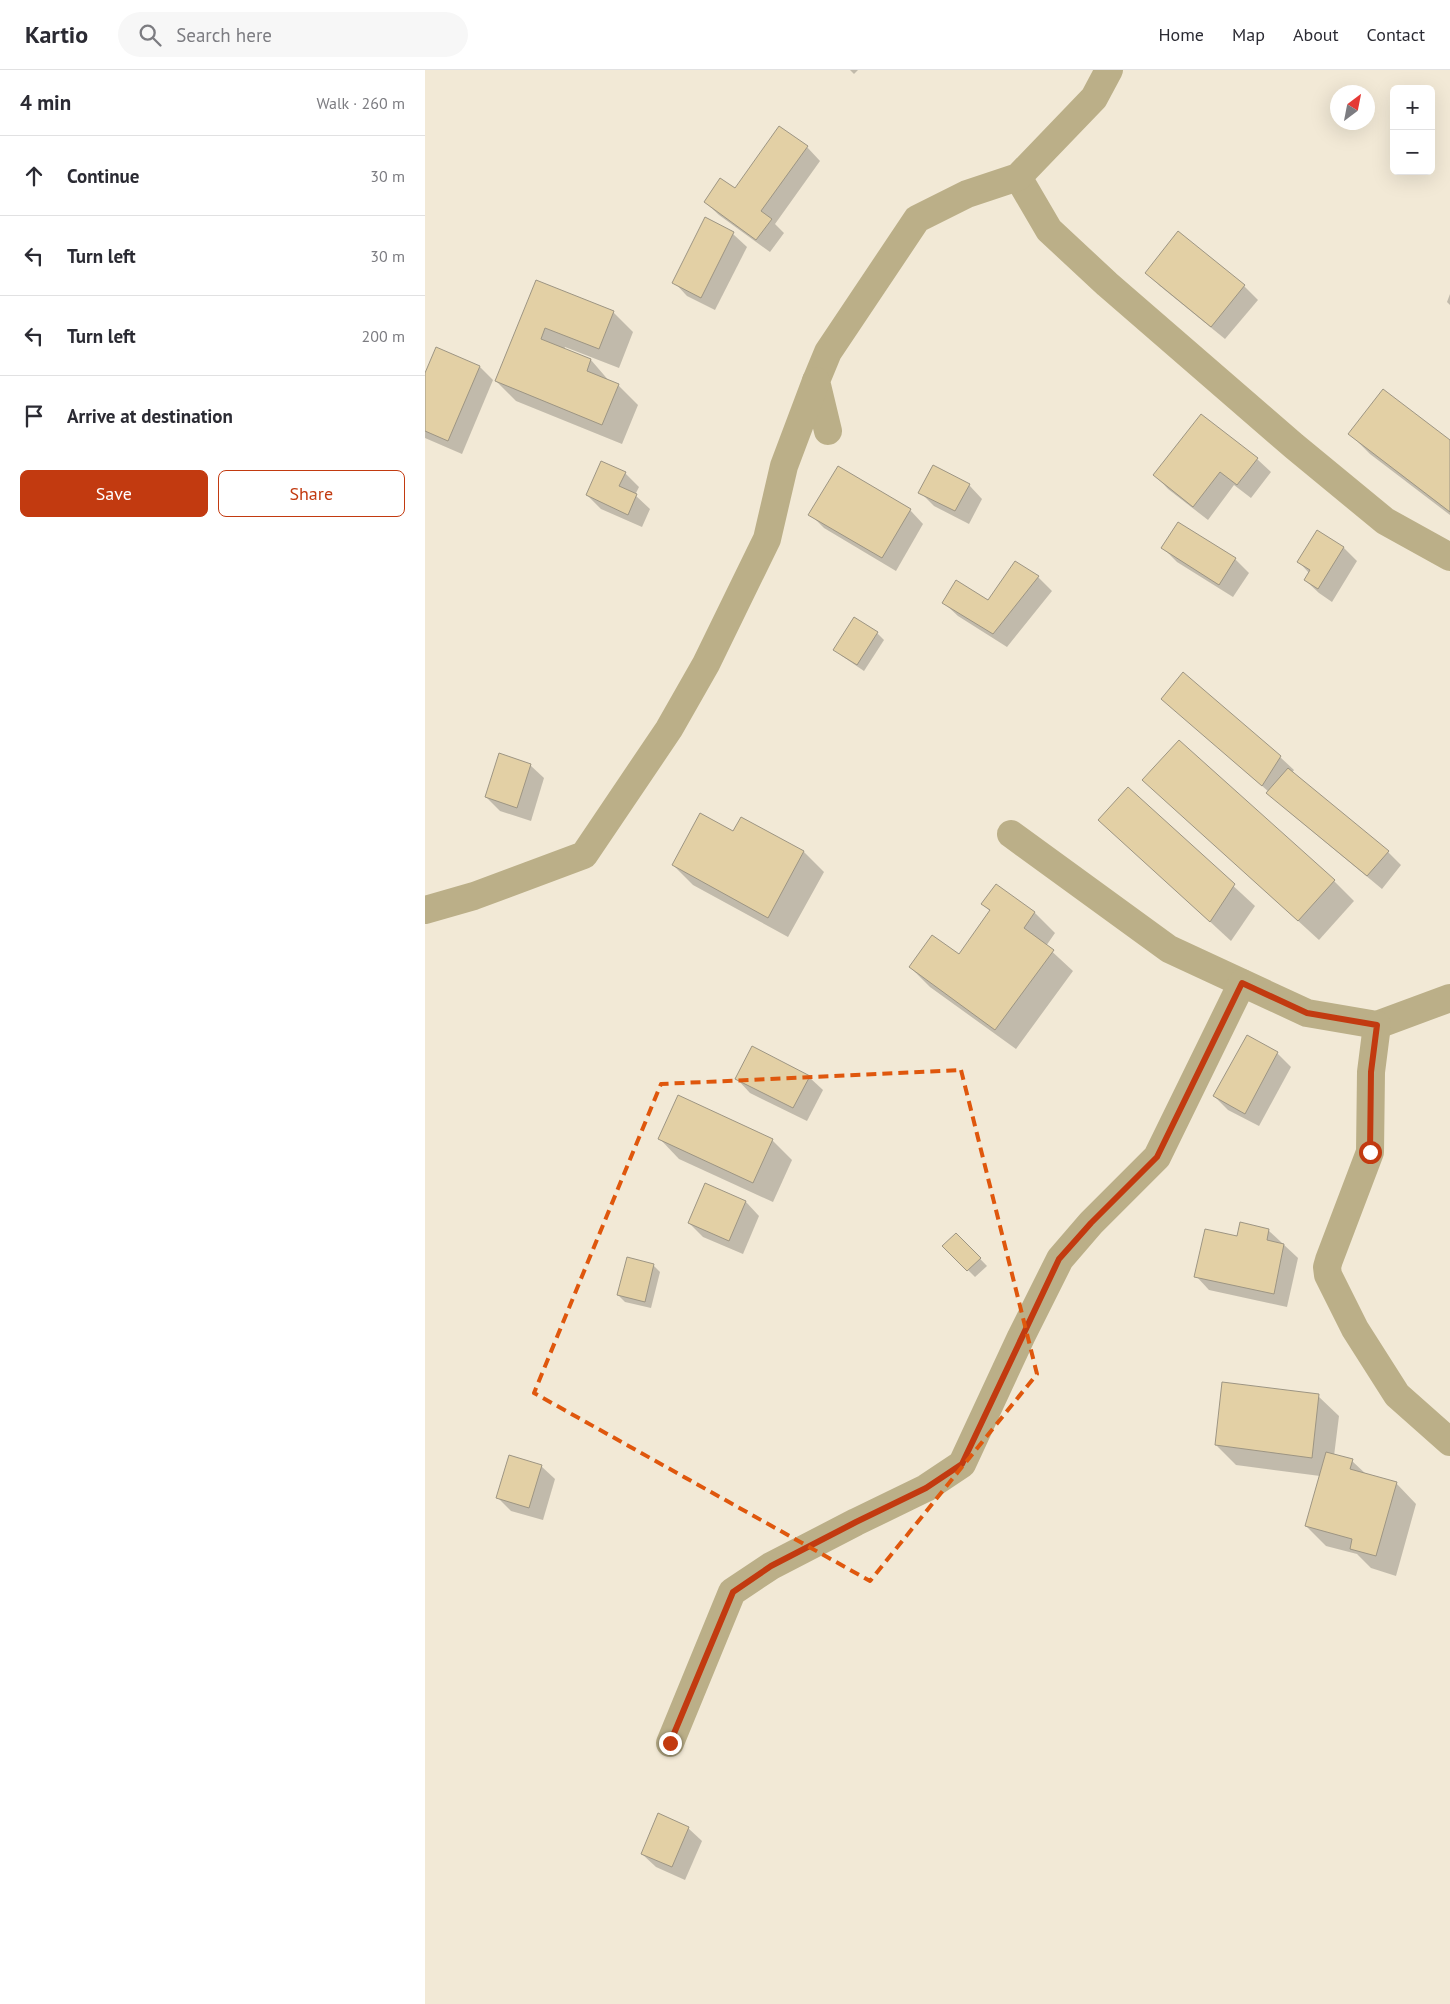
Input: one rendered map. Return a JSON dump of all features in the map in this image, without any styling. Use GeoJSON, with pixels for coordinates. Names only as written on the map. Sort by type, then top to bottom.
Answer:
{"type":"FeatureCollection","features":[{"type":"Feature","properties":{"kind":"street"},"geometry":{"type":"LineString","coordinates":[[425,910],[474,896],[584,855],[669,729],[706,664],[767,539],[784,466],[828,352],[917,219],[967,194],[1018,176],[1094,98],[1109,70]]}},
{"type":"Feature","properties":{"kind":"street"},"geometry":{"type":"LineString","coordinates":[[1018,176],[1049,230],[1107,284],[1286,439],[1385,521],[1450,558]]}},
{"type":"Feature","properties":{"kind":"street"},"geometry":{"type":"LineString","coordinates":[[816,381],[828,431]]}},
{"type":"Feature","properties":{"kind":"street"},"geometry":{"type":"LineString","coordinates":[[1011,834],[1169,949],[1307,1013],[1377,1025],[1450,998]]}},
{"type":"Feature","properties":{"kind":"street"},"geometry":{"type":"LineString","coordinates":[[670,1743],[733,1592],[771,1566],[926,1488],[962,1464],[1059,1259],[1091,1223],[1157,1157],[1242,983]]}},
{"type":"Feature","properties":{"kind":"street"},"geometry":{"type":"LineString","coordinates":[[1377,1025],[1371,1072],[1370,1152],[1329,1260],[1327,1267],[1328,1275],[1355,1329],[1397,1395],[1450,1442]]}},
{"type":"Feature","properties":{"kind":"highlighted area"},"geometry":{"type":"Polygon","coordinates":[[[961,1070],[1037,1374],[870,1581],[534,1393],[661,1084],[961,1070]]]}},
{"type":"Feature","properties":{"kind":"building"},"geometry":{"type":"Polygon","coordinates":[[[779,126],[808,146],[761,211],[772,219],[756,240],[704,202],[720,178],[735,188],[779,126]]]}},
{"type":"Feature","properties":{"kind":"building"},"geometry":{"type":"Polygon","coordinates":[[[705,217],[734,232],[701,298],[672,283],[705,217]]]}},
{"type":"Feature","properties":{"kind":"building"},"geometry":{"type":"Polygon","coordinates":[[[1178,231],[1245,285],[1211,327],[1145,273],[1178,231]]]}},
{"type":"Feature","properties":{"kind":"building"},"geometry":{"type":"Polygon","coordinates":[[[536,280],[614,311],[599,349],[545,328],[541,339],[591,359],[587,371],[619,384],[602,425],[495,381],[536,280]]]}},
{"type":"Feature","properties":{"kind":"building"},"geometry":{"type":"Polygon","coordinates":[[[436,347],[480,366],[448,441],[425,431],[425,373],[436,347]]]}},
{"type":"Feature","properties":{"kind":"building"},"geometry":{"type":"Polygon","coordinates":[[[1383,389],[1450,440],[1450,512],[1348,434],[1383,389]]]}},
{"type":"Feature","properties":{"kind":"building"},"geometry":{"type":"Polygon","coordinates":[[[1201,414],[1258,458],[1237,485],[1220,472],[1193,507],[1153,475],[1201,414]]]}},
{"type":"Feature","properties":{"kind":"building"},"geometry":{"type":"Polygon","coordinates":[[[601,461],[626,472],[619,486],[637,494],[628,515],[586,495],[601,461]]]}},
{"type":"Feature","properties":{"kind":"building"},"geometry":{"type":"Polygon","coordinates":[[[933,465],[970,484],[955,511],[918,493],[933,465]]]}},
{"type":"Feature","properties":{"kind":"building"},"geometry":{"type":"Polygon","coordinates":[[[838,466],[911,509],[882,558],[808,515],[838,466]]]}},
{"type":"Feature","properties":{"kind":"building"},"geometry":{"type":"Polygon","coordinates":[[[1178,522],[1236,558],[1219,585],[1161,548],[1178,522]]]}},
{"type":"Feature","properties":{"kind":"building"},"geometry":{"type":"Polygon","coordinates":[[[1317,530],[1344,547],[1318,589],[1304,580],[1310,570],[1297,562],[1317,530]]]}},
{"type":"Feature","properties":{"kind":"building"},"geometry":{"type":"Polygon","coordinates":[[[1015,561],[1039,576],[993,634],[942,603],[956,580],[988,600],[1015,561]]]}},
{"type":"Feature","properties":{"kind":"building"},"geometry":{"type":"Polygon","coordinates":[[[854,617],[878,632],[857,665],[833,650],[854,617]]]}},
{"type":"Feature","properties":{"kind":"building"},"geometry":{"type":"Polygon","coordinates":[[[1183,672],[1281,756],[1262,786],[1161,699],[1183,672]]]}},
{"type":"Feature","properties":{"kind":"building"},"geometry":{"type":"Polygon","coordinates":[[[1179,740],[1335,880],[1298,921],[1142,780],[1179,740]]]}},
{"type":"Feature","properties":{"kind":"building"},"geometry":{"type":"Polygon","coordinates":[[[499,753],[531,764],[517,808],[485,797],[499,753]]]}},
{"type":"Feature","properties":{"kind":"building"},"geometry":{"type":"Polygon","coordinates":[[[1288,768],[1389,851],[1367,876],[1266,793],[1288,768]]]}},
{"type":"Feature","properties":{"kind":"building"},"geometry":{"type":"Polygon","coordinates":[[[1128,787],[1235,884],[1210,922],[1098,820],[1128,787]]]}},
{"type":"Feature","properties":{"kind":"building"},"geometry":{"type":"Polygon","coordinates":[[[700,813],[733,831],[741,817],[804,851],[768,918],[672,865],[700,813]]]}},
{"type":"Feature","properties":{"kind":"building"},"geometry":{"type":"Polygon","coordinates":[[[996,884],[1035,912],[1024,928],[1054,950],[995,1030],[909,967],[932,935],[959,954],[990,910],[981,904],[996,884]]]}},
{"type":"Feature","properties":{"kind":"building"},"geometry":{"type":"Polygon","coordinates":[[[1247,1035],[1278,1052],[1245,1114],[1213,1096],[1247,1035]]]}},
{"type":"Feature","properties":{"kind":"building"},"geometry":{"type":"Polygon","coordinates":[[[752,1046],[810,1076],[793,1108],[735,1079],[752,1046]]]}},
{"type":"Feature","properties":{"kind":"building"},"geometry":{"type":"Polygon","coordinates":[[[678,1095],[773,1139],[753,1183],[658,1139],[678,1095]]]}},
{"type":"Feature","properties":{"kind":"building"},"geometry":{"type":"Polygon","coordinates":[[[705,1183],[746,1201],[729,1241],[688,1223],[705,1183]]]}},
{"type":"Feature","properties":{"kind":"building"},"geometry":{"type":"Polygon","coordinates":[[[1240,1222],[1269,1229],[1267,1240],[1284,1244],[1274,1294],[1194,1277],[1205,1229],[1237,1236],[1240,1222]]]}},
{"type":"Feature","properties":{"kind":"building"},"geometry":{"type":"Polygon","coordinates":[[[956,1233],[981,1258],[967,1271],[942,1246],[956,1233]]]}},
{"type":"Feature","properties":{"kind":"building"},"geometry":{"type":"Polygon","coordinates":[[[627,1257],[654,1264],[645,1302],[617,1295],[627,1257]]]}},
{"type":"Feature","properties":{"kind":"building"},"geometry":{"type":"Polygon","coordinates":[[[1222,1382],[1319,1394],[1312,1458],[1215,1445],[1222,1382]]]}},
{"type":"Feature","properties":{"kind":"building"},"geometry":{"type":"Polygon","coordinates":[[[1326,1452],[1353,1459],[1350,1469],[1397,1482],[1376,1556],[1350,1549],[1352,1539],[1305,1526],[1326,1452]]]}},
{"type":"Feature","properties":{"kind":"building"},"geometry":{"type":"Polygon","coordinates":[[[509,1455],[542,1465],[529,1508],[496,1498],[509,1455]]]}},
{"type":"Feature","properties":{"kind":"building"},"geometry":{"type":"Polygon","coordinates":[[[658,1813],[689,1827],[672,1867],[641,1854],[658,1813]]]}},
{"type":"Feature","properties":{"kind":"route"},"geometry":{"type":"LineString","coordinates":[[670,1743],[733,1592],[771,1566],[926,1488],[962,1464],[1059,1259],[1091,1223],[1157,1157],[1242,983],[1307,1013],[1377,1025],[1371,1072],[1370,1152]]}}]}
